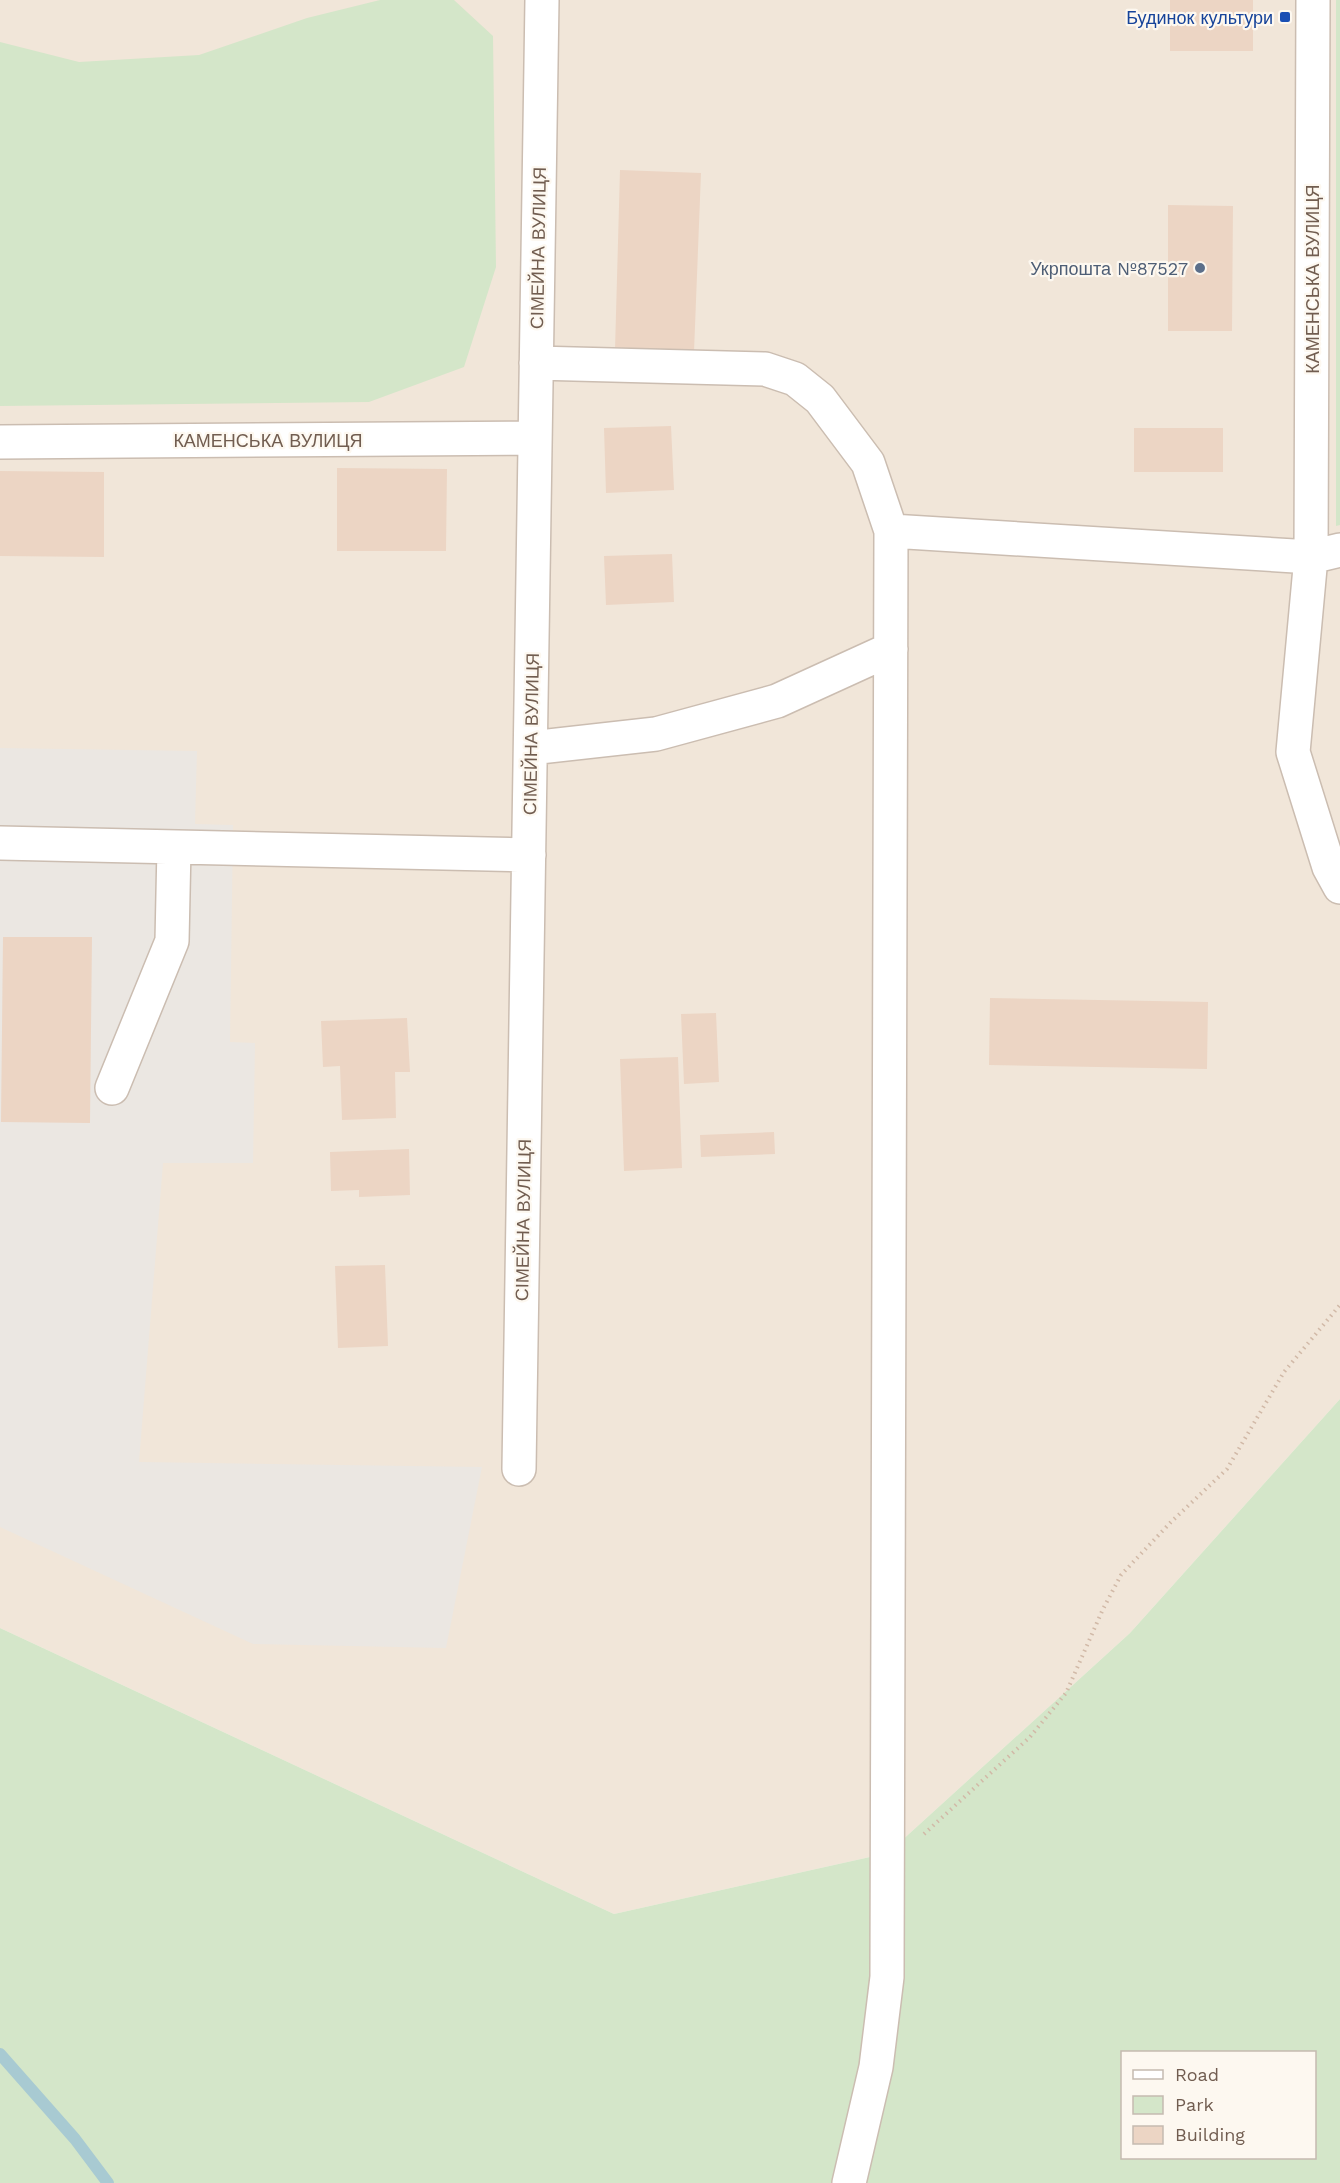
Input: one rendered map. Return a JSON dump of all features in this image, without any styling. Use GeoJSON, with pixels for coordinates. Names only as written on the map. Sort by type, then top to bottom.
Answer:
{"type":"FeatureCollection","features":[{"type":"Feature","properties":{"kind":"street","name":"СІМЕЙНА ВУЛИЦЯ"},"geometry":{"type":"LineString","coordinates":[[519,1468],[542,0]]}},
{"type":"Feature","properties":{"kind":"street","name":"КАМЕНСЬКА ВУЛИЦЯ"},"geometry":{"type":"LineString","coordinates":[[1313,0],[1326,554],[1293,752],[1329,867],[1340,887]]}},
{"type":"Feature","properties":{"kind":"street"},"geometry":{"type":"LineString","coordinates":[[536,363],[765,369],[795,379],[820,399],[868,463],[891,531],[887,1977],[876,2067],[849,2183]]}},
{"type":"Feature","properties":{"kind":"street","name":"КАМЕНСЬКА ВУЛИЦЯ"},"geometry":{"type":"LineString","coordinates":[[0,442],[535,438]]}},
{"type":"Feature","properties":{"kind":"street"},"geometry":{"type":"LineString","coordinates":[[891,531],[1326,554]]}},
{"type":"Feature","properties":{"kind":"street"},"geometry":{"type":"LineString","coordinates":[[531,748],[656,734],[777,701],[891,649]]}},
{"type":"Feature","properties":{"kind":"street"},"geometry":{"type":"LineString","coordinates":[[0,843],[529,855]]}},
{"type":"Feature","properties":{"kind":"street"},"geometry":{"type":"LineString","coordinates":[[112,1088],[172,940],[174,847]]}},
{"type":"Feature","properties":{"kind":"path"},"geometry":{"type":"LineString","coordinates":[[888,1866],[1030,1737],[1066,1694],[1103,1609],[1121,1575],[1170,1523],[1227,1469],[1284,1372],[1340,1305]]}},
{"type":"Feature","properties":{"kind":"shaded area"},"geometry":{"type":"Polygon","coordinates":[[[0,0],[1340,0],[1340,1399],[1130,1633],[888,1853],[614,1914],[0,1628],[0,0]]]}},
{"type":"Feature","properties":{"kind":"shaded area"},"geometry":{"type":"Polygon","coordinates":[[[0,748],[197,751],[195,824],[233,825],[230,1042],[255,1043],[253,1163],[163,1163],[139,1462],[482,1467],[446,1648],[253,1644],[0,1527],[0,748]]]}},
{"type":"Feature","properties":{"kind":"green space"},"geometry":{"type":"Polygon","coordinates":[[[380,0],[454,0],[493,36],[496,267],[464,367],[369,402],[0,406],[0,42],[79,62],[199,55],[307,18],[380,0]]]}},
{"type":"Feature","properties":{"kind":"green space"},"geometry":{"type":"Polygon","coordinates":[[[1336,0],[1340,0],[1340,525],[1336,526],[1336,0]]]}},
{"type":"Feature","properties":{"kind":"green space"},"geometry":{"type":"Polygon","coordinates":[[[1340,1399],[1340,2183],[0,2183],[0,1628],[614,1914],[888,1853],[1130,1633],[1340,1399]]]}},
{"type":"Feature","properties":{"kind":"building"},"geometry":{"type":"Polygon","coordinates":[[[1170,0],[1253,0],[1253,51],[1170,51],[1170,0]]]}},
{"type":"Feature","properties":{"kind":"building"},"geometry":{"type":"Polygon","coordinates":[[[620,170],[701,173],[694,352],[615,350],[620,170]]]}},
{"type":"Feature","properties":{"kind":"building"},"geometry":{"type":"Polygon","coordinates":[[[1168,205],[1233,206],[1232,331],[1168,331],[1168,205]]]}},
{"type":"Feature","properties":{"kind":"building"},"geometry":{"type":"Polygon","coordinates":[[[671,426],[674,490],[606,493],[604,428],[671,426]]]}},
{"type":"Feature","properties":{"kind":"building"},"geometry":{"type":"Polygon","coordinates":[[[1134,428],[1223,428],[1223,472],[1134,472],[1134,428]]]}},
{"type":"Feature","properties":{"kind":"building"},"geometry":{"type":"Polygon","coordinates":[[[337,468],[447,469],[446,551],[337,551],[337,468]]]}},
{"type":"Feature","properties":{"kind":"building"},"geometry":{"type":"Polygon","coordinates":[[[0,471],[104,472],[104,557],[0,556],[0,471]]]}},
{"type":"Feature","properties":{"kind":"building"},"geometry":{"type":"Polygon","coordinates":[[[672,554],[674,602],[606,605],[604,556],[672,554]]]}},
{"type":"Feature","properties":{"kind":"building"},"geometry":{"type":"Polygon","coordinates":[[[3,937],[92,937],[90,1123],[1,1122],[3,937]]]}},
{"type":"Feature","properties":{"kind":"building"},"geometry":{"type":"Polygon","coordinates":[[[990,998],[1208,1002],[1207,1069],[989,1065],[990,998]]]}},
{"type":"Feature","properties":{"kind":"building"},"geometry":{"type":"Polygon","coordinates":[[[716,1013],[719,1082],[684,1084],[681,1014],[716,1013]]]}},
{"type":"Feature","properties":{"kind":"building"},"geometry":{"type":"Polygon","coordinates":[[[407,1018],[410,1072],[395,1072],[396,1118],[342,1120],[340,1066],[323,1067],[321,1021],[407,1018]]]}},
{"type":"Feature","properties":{"kind":"building"},"geometry":{"type":"Polygon","coordinates":[[[678,1057],[682,1168],[624,1171],[620,1059],[678,1057]]]}},
{"type":"Feature","properties":{"kind":"building"},"geometry":{"type":"Polygon","coordinates":[[[774,1132],[775,1154],[701,1157],[700,1135],[774,1132]]]}},
{"type":"Feature","properties":{"kind":"building"},"geometry":{"type":"Polygon","coordinates":[[[409,1149],[410,1195],[359,1197],[359,1190],[331,1191],[330,1152],[409,1149]]]}},
{"type":"Feature","properties":{"kind":"building"},"geometry":{"type":"Polygon","coordinates":[[[385,1265],[388,1346],[338,1348],[335,1266],[385,1265]]]}},
{"type":"Feature","properties":{"kind":"waterway"},"geometry":{"type":"LineString","coordinates":[[0,2054],[75,2139],[108,2183]]}},
{"type":"Feature","properties":{"kind":"place","name":"Будинок культури"},"geometry":{"type":"Point","coordinates":[1285,17]}},
{"type":"Feature","properties":{"kind":"place","name":"Укрпошта №87527"},"geometry":{"type":"Point","coordinates":[1200,268]}}]}
